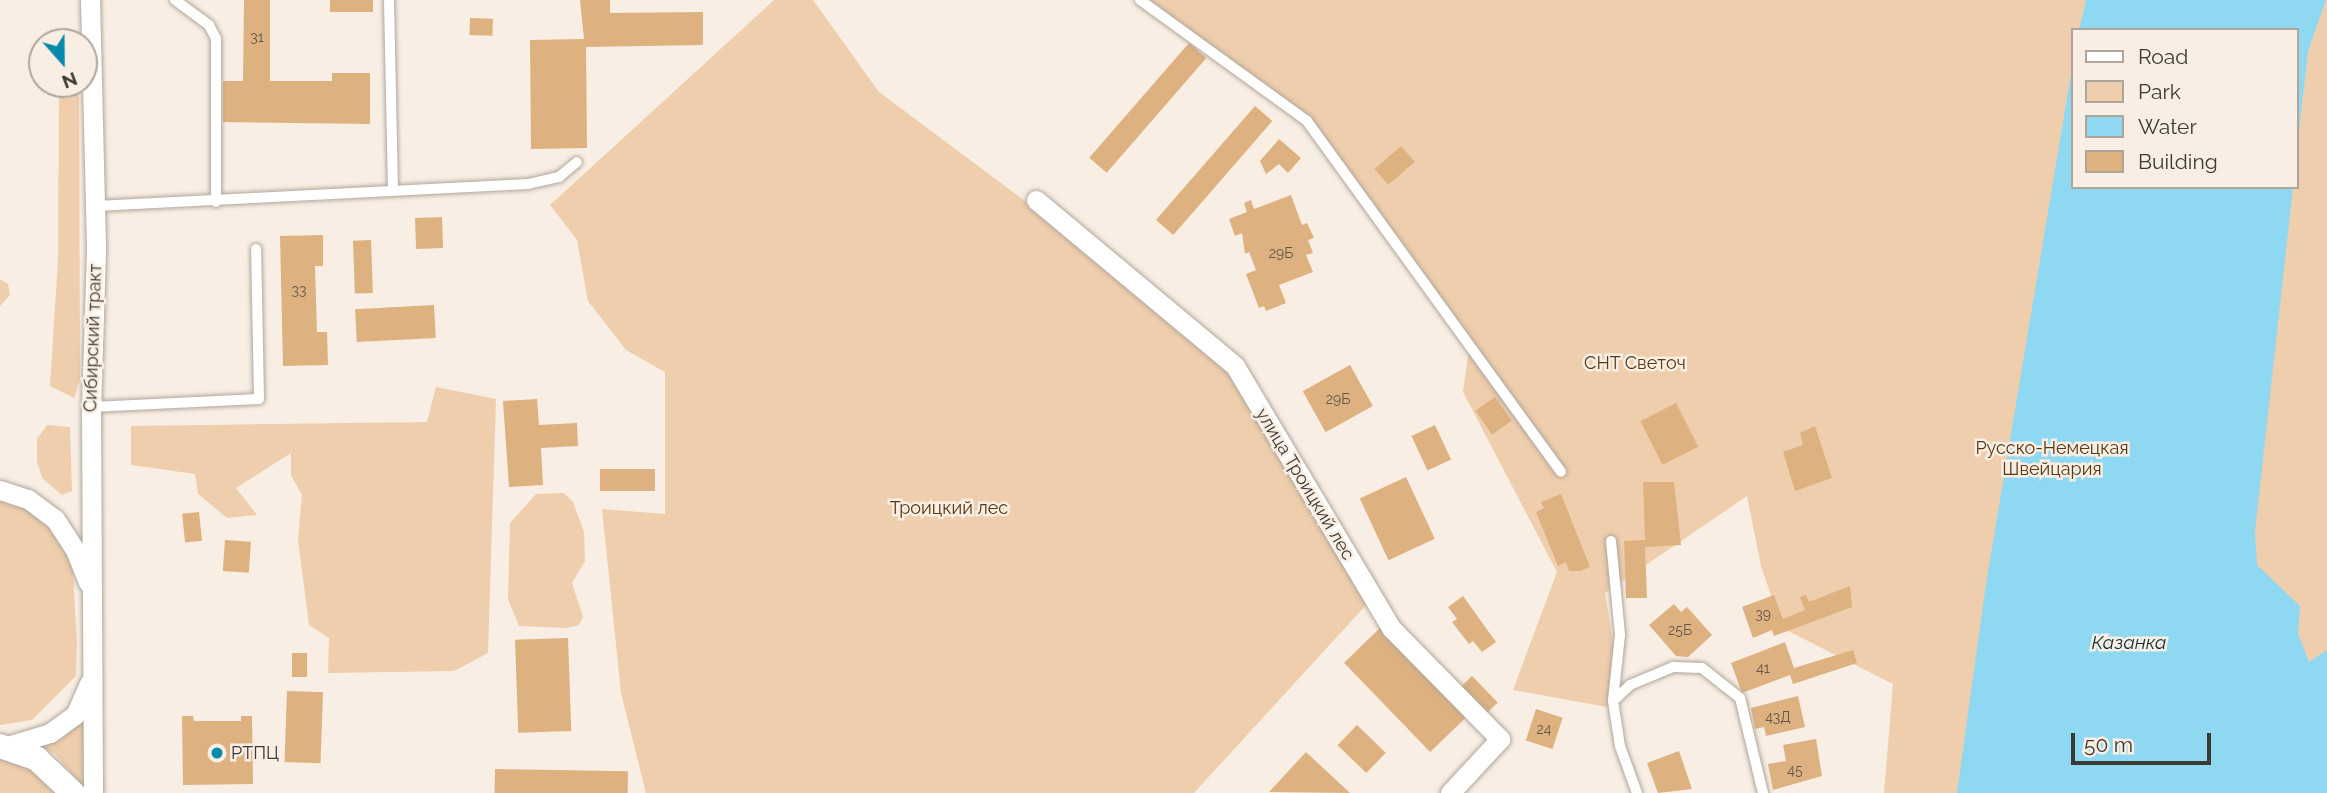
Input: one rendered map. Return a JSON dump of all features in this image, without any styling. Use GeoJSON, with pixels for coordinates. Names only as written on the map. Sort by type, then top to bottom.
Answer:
{"type":"FeatureCollection","features":[{"type":"Feature","properties":{"kind":"street","name":"Сибирский тракт"},"geometry":{"type":"LineString","coordinates":[[90,0],[96,205],[91,407],[93,793]]}},
{"type":"Feature","properties":{"kind":"street","name":"улица Троицкий лес"},"geometry":{"type":"LineString","coordinates":[[1037,200],[1235,366],[1391,628],[1500,739],[1450,793]]}},
{"type":"Feature","properties":{"kind":"street"},"geometry":{"type":"LineString","coordinates":[[0,490],[28,499],[55,519],[75,550],[92,593]]}},
{"type":"Feature","properties":{"kind":"street","name":"Сибирский тракт"},"geometry":{"type":"LineString","coordinates":[[4,746],[50,733],[75,715],[92,676]]}},
{"type":"Feature","properties":{"kind":"street","name":"Сибирский тракт"},"geometry":{"type":"LineString","coordinates":[[4,746],[37,759],[73,793]]}},
{"type":"Feature","properties":{"kind":"lane"},"geometry":{"type":"LineString","coordinates":[[175,0],[209,25],[216,39],[215,202]]}},
{"type":"Feature","properties":{"kind":"lane"},"geometry":{"type":"LineString","coordinates":[[389,0],[393,190]]}},
{"type":"Feature","properties":{"kind":"lane"},"geometry":{"type":"LineString","coordinates":[[1140,0],[1307,121],[1561,472]]}},
{"type":"Feature","properties":{"kind":"lane"},"geometry":{"type":"LineString","coordinates":[[96,205],[215,202],[528,184],[559,177],[577,162]]}},
{"type":"Feature","properties":{"kind":"lane"},"geometry":{"type":"LineString","coordinates":[[91,407],[259,399],[256,249]]}},
{"type":"Feature","properties":{"kind":"lane"},"geometry":{"type":"LineString","coordinates":[[1611,541],[1619,635],[1613,701],[1620,746],[1637,793]]}},
{"type":"Feature","properties":{"kind":"lane"},"geometry":{"type":"LineString","coordinates":[[1613,701],[1630,685],[1673,667],[1702,668],[1740,698],[1763,793]]}},
{"type":"Feature","properties":{"kind":"green space","name":"Троицкий лес"},"geometry":{"type":"Polygon","coordinates":[[[774,0],[813,0],[879,92],[1025,201],[1225,367],[1367,604],[1194,793],[646,793],[621,693],[602,509],[665,514],[665,372],[626,350],[588,301],[577,240],[550,205],[774,0]]]}},
{"type":"Feature","properties":{"kind":"green space","name":"Русско-Немецкая Швейцария"},"geometry":{"type":"Polygon","coordinates":[[[1150,0],[2327,0],[2327,793],[1884,793],[1893,684],[1782,628],[1761,566],[1747,496],[1605,593],[1614,648],[1607,707],[1513,690],[1557,572],[1463,392],[1470,342],[1314,122],[1150,0]]]}},
{"type":"Feature","properties":{"kind":"green space"},"geometry":{"type":"Polygon","coordinates":[[[59,98],[79,98],[80,380],[74,398],[50,386],[58,260],[59,98]]]}},
{"type":"Feature","properties":{"kind":"green space"},"geometry":{"type":"Polygon","coordinates":[[[0,279],[8,284],[10,295],[0,306],[0,279]]]}},
{"type":"Feature","properties":{"kind":"green space"},"geometry":{"type":"Polygon","coordinates":[[[436,387],[496,399],[488,653],[454,671],[328,673],[329,638],[309,625],[298,540],[302,495],[291,475],[291,453],[236,488],[257,515],[227,518],[198,494],[195,474],[131,465],[131,426],[427,422],[436,387]]]}},
{"type":"Feature","properties":{"kind":"green space"},"geometry":{"type":"Polygon","coordinates":[[[47,425],[70,427],[72,491],[62,495],[42,478],[37,461],[37,439],[47,425]]]}},
{"type":"Feature","properties":{"kind":"green space"},"geometry":{"type":"Polygon","coordinates":[[[564,493],[573,502],[584,532],[585,561],[572,583],[583,617],[579,625],[566,628],[519,626],[508,599],[510,523],[536,494],[564,493]]]}},
{"type":"Feature","properties":{"kind":"green space"},"geometry":{"type":"Polygon","coordinates":[[[0,500],[43,516],[72,558],[77,642],[76,676],[32,720],[0,725],[0,500]]]}},
{"type":"Feature","properties":{"kind":"green space"},"geometry":{"type":"Polygon","coordinates":[[[84,720],[84,788],[55,754],[38,745],[60,740],[84,720]]]}},
{"type":"Feature","properties":{"kind":"green space"},"geometry":{"type":"Polygon","coordinates":[[[0,759],[22,763],[58,793],[0,793],[0,759]]]}},
{"type":"Feature","properties":{"kind":"water"},"geometry":{"type":"Polygon","coordinates":[[[2086,0],[2326,0],[2308,51],[2299,130],[2299,28],[2079,28],[2086,0]]]}},
{"type":"Feature","properties":{"kind":"water","name":"Казанка"},"geometry":{"type":"Polygon","coordinates":[[[2072,68],[2072,189],[2293,189],[2255,531],[2257,565],[2300,606],[2298,634],[2309,662],[2327,650],[2327,793],[1957,793],[1986,584],[2072,68]]]}},
{"type":"Feature","properties":{"kind":"building"},"geometry":{"type":"Polygon","coordinates":[[[244,0],[270,0],[270,81],[332,81],[332,73],[370,73],[370,124],[223,122],[223,81],[243,81],[244,0]]]}},
{"type":"Feature","properties":{"kind":"building"},"geometry":{"type":"Polygon","coordinates":[[[330,0],[373,0],[373,12],[330,12],[330,0]]]}},
{"type":"Feature","properties":{"kind":"building"},"geometry":{"type":"Polygon","coordinates":[[[580,0],[610,0],[610,13],[703,12],[703,45],[586,47],[587,148],[531,149],[530,40],[584,39],[580,0]]]}},
{"type":"Feature","properties":{"kind":"building"},"geometry":{"type":"Polygon","coordinates":[[[470,18],[493,19],[492,36],[469,35],[470,18]]]}},
{"type":"Feature","properties":{"kind":"building"},"geometry":{"type":"Polygon","coordinates":[[[1189,43],[1206,58],[1107,173],[1089,158],[1189,43]]]}},
{"type":"Feature","properties":{"kind":"building"},"geometry":{"type":"Polygon","coordinates":[[[1255,106],[1272,121],[1173,235],[1156,220],[1255,106]]]}},
{"type":"Feature","properties":{"kind":"building"},"geometry":{"type":"Polygon","coordinates":[[[1279,139],[1301,158],[1288,173],[1279,164],[1266,174],[1260,161],[1279,139]]]}},
{"type":"Feature","properties":{"kind":"building"},"geometry":{"type":"Polygon","coordinates":[[[1401,146],[1415,162],[1388,185],[1375,169],[1401,146]]]}},
{"type":"Feature","properties":{"kind":"building"},"geometry":{"type":"Polygon","coordinates":[[[1291,195],[1302,225],[1307,223],[1314,238],[1308,240],[1313,253],[1306,255],[1313,272],[1279,285],[1286,303],[1266,311],[1264,306],[1259,308],[1246,274],[1256,270],[1249,252],[1245,254],[1242,233],[1235,236],[1229,219],[1247,212],[1244,203],[1251,200],[1254,209],[1291,195]]]}},
{"type":"Feature","properties":{"kind":"building"},"geometry":{"type":"Polygon","coordinates":[[[442,217],[443,248],[416,249],[415,218],[442,217]]]}},
{"type":"Feature","properties":{"kind":"building"},"geometry":{"type":"Polygon","coordinates":[[[323,235],[323,266],[315,266],[317,332],[327,332],[328,365],[283,366],[280,236],[323,235]]]}},
{"type":"Feature","properties":{"kind":"building"},"geometry":{"type":"Polygon","coordinates":[[[371,240],[373,293],[355,294],[353,241],[371,240]]]}},
{"type":"Feature","properties":{"kind":"building"},"geometry":{"type":"Polygon","coordinates":[[[434,305],[436,338],[357,342],[355,309],[434,305]]]}},
{"type":"Feature","properties":{"kind":"building"},"geometry":{"type":"Polygon","coordinates":[[[1350,365],[1373,406],[1326,432],[1303,391],[1350,365]]]}},
{"type":"Feature","properties":{"kind":"building"},"geometry":{"type":"Polygon","coordinates":[[[1495,397],[1512,421],[1492,435],[1475,411],[1495,397]]]}},
{"type":"Feature","properties":{"kind":"building"},"geometry":{"type":"Polygon","coordinates":[[[537,399],[539,425],[577,423],[578,446],[541,448],[543,485],[509,487],[503,401],[537,399]]]}},
{"type":"Feature","properties":{"kind":"building"},"geometry":{"type":"Polygon","coordinates":[[[1676,403],[1698,447],[1663,465],[1640,421],[1676,403]]]}},
{"type":"Feature","properties":{"kind":"building"},"geometry":{"type":"Polygon","coordinates":[[[1435,425],[1451,459],[1427,470],[1411,436],[1435,425]]]}},
{"type":"Feature","properties":{"kind":"building"},"geometry":{"type":"Polygon","coordinates":[[[1815,426],[1832,478],[1795,491],[1783,452],[1803,445],[1800,433],[1815,426]]]}},
{"type":"Feature","properties":{"kind":"building"},"geometry":{"type":"Polygon","coordinates":[[[600,469],[655,469],[655,491],[600,491],[600,469]]]}},
{"type":"Feature","properties":{"kind":"building"},"geometry":{"type":"Polygon","coordinates":[[[1406,477],[1435,539],[1389,560],[1360,499],[1406,477]]]}},
{"type":"Feature","properties":{"kind":"building"},"geometry":{"type":"Polygon","coordinates":[[[1643,482],[1674,482],[1681,545],[1645,547],[1647,598],[1626,598],[1624,541],[1645,540],[1643,482]]]}},
{"type":"Feature","properties":{"kind":"building"},"geometry":{"type":"Polygon","coordinates":[[[1561,494],[1590,567],[1579,571],[1569,571],[1566,562],[1558,566],[1536,512],[1544,508],[1541,502],[1561,494]]]}},
{"type":"Feature","properties":{"kind":"building"},"geometry":{"type":"Polygon","coordinates":[[[199,512],[202,541],[185,543],[182,514],[199,512]]]}},
{"type":"Feature","properties":{"kind":"building"},"geometry":{"type":"Polygon","coordinates":[[[225,540],[251,542],[249,573],[223,571],[225,540]]]}},
{"type":"Feature","properties":{"kind":"building"},"geometry":{"type":"Polygon","coordinates":[[[1850,586],[1852,607],[1774,636],[1772,630],[1753,638],[1742,607],[1774,595],[1783,619],[1805,610],[1800,597],[1806,595],[1809,602],[1850,586]]]}},
{"type":"Feature","properties":{"kind":"building"},"geometry":{"type":"Polygon","coordinates":[[[1463,596],[1496,642],[1482,652],[1473,641],[1469,644],[1452,622],[1457,619],[1448,607],[1463,596]]]}},
{"type":"Feature","properties":{"kind":"building"},"geometry":{"type":"Polygon","coordinates":[[[1674,604],[1681,612],[1687,607],[1712,635],[1688,657],[1676,656],[1649,625],[1674,604]]]}},
{"type":"Feature","properties":{"kind":"building"},"geometry":{"type":"Polygon","coordinates":[[[1380,628],[1466,717],[1430,752],[1344,663],[1380,628]]]}},
{"type":"Feature","properties":{"kind":"building"},"geometry":{"type":"Polygon","coordinates":[[[568,638],[571,731],[518,733],[515,640],[568,638]]]}},
{"type":"Feature","properties":{"kind":"building"},"geometry":{"type":"Polygon","coordinates":[[[1785,642],[1794,668],[1853,650],[1857,663],[1793,684],[1790,675],[1742,693],[1731,663],[1785,642]]]}},
{"type":"Feature","properties":{"kind":"building"},"geometry":{"type":"Polygon","coordinates":[[[292,653],[307,653],[307,677],[292,677],[292,653]]]}},
{"type":"Feature","properties":{"kind":"building"},"geometry":{"type":"Polygon","coordinates":[[[1472,676],[1498,703],[1486,714],[1460,687],[1472,676]]]}},
{"type":"Feature","properties":{"kind":"building"},"geometry":{"type":"Polygon","coordinates":[[[287,691],[323,692],[321,763],[285,762],[287,691]]]}},
{"type":"Feature","properties":{"kind":"building"},"geometry":{"type":"Polygon","coordinates":[[[1798,696],[1805,727],[1766,736],[1764,727],[1755,729],[1751,708],[1798,696]]]}},
{"type":"Feature","properties":{"kind":"building"},"geometry":{"type":"Polygon","coordinates":[[[1536,709],[1563,718],[1552,749],[1526,740],[1536,709]]]}},
{"type":"Feature","properties":{"kind":"building","name":"РТПЦ"},"geometry":{"type":"Polygon","coordinates":[[[182,716],[193,716],[194,721],[241,721],[241,716],[252,716],[253,784],[183,785],[182,716]]]}},
{"type":"Feature","properties":{"kind":"building"},"geometry":{"type":"Polygon","coordinates":[[[1357,725],[1386,753],[1366,773],[1338,745],[1357,725]]]}},
{"type":"Feature","properties":{"kind":"building"},"geometry":{"type":"Polygon","coordinates":[[[1816,739],[1822,776],[1773,790],[1768,764],[1786,761],[1783,745],[1816,739]]]}},
{"type":"Feature","properties":{"kind":"building"},"geometry":{"type":"Polygon","coordinates":[[[1679,751],[1692,789],[1658,793],[1647,763],[1679,751]]]}},
{"type":"Feature","properties":{"kind":"building"},"geometry":{"type":"Polygon","coordinates":[[[1306,752],[1350,793],[1269,792],[1306,752]]]}},
{"type":"Feature","properties":{"kind":"building"},"geometry":{"type":"Polygon","coordinates":[[[495,769],[628,771],[628,793],[495,793],[495,769]]]}},
{"type":"Feature","properties":{"kind":"place","name":"РТПЦ"},"geometry":{"type":"Point","coordinates":[217,753]}},
{"type":"Feature","properties":{"kind":"park label","name":"СНТ Светоч"},"geometry":{"type":"Point","coordinates":[1635,363]}}]}
